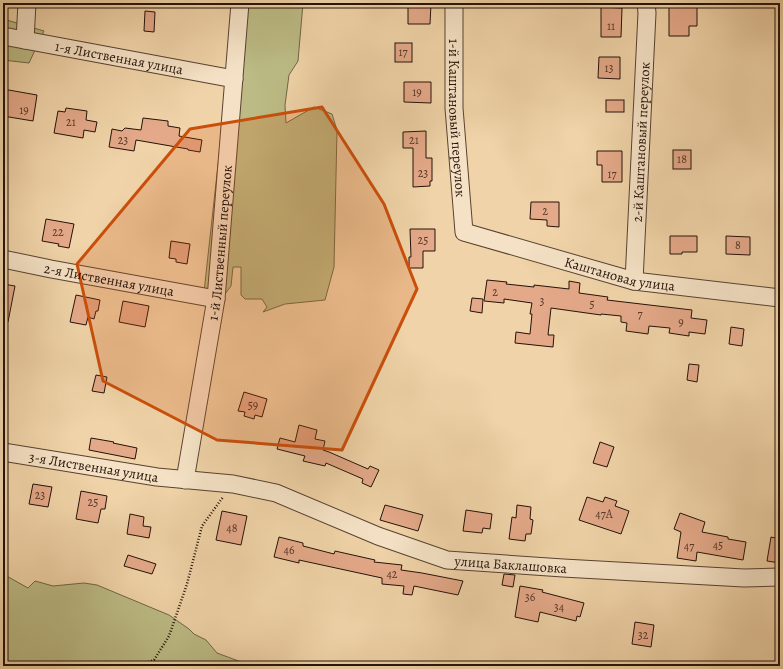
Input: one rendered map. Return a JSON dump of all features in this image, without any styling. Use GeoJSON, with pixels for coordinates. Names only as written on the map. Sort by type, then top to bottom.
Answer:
{"type":"FeatureCollection","features":[{"type":"Feature","properties":{"kind":"street"},"geometry":{"type":"LineString","coordinates":[[25,40],[27,3]]}},
{"type":"Feature","properties":{"kind":"street","name":"1-й Лиственный переулок"},"geometry":{"type":"LineString","coordinates":[[185,480],[216,299],[240,3]]}},
{"type":"Feature","properties":{"kind":"street","name":"1-й Каштановый переулок"},"geometry":{"type":"LineString","coordinates":[[454,3],[454,108],[464,232]]}},
{"type":"Feature","properties":{"kind":"street","name":"2-й Каштановый переулок"},"geometry":{"type":"LineString","coordinates":[[634,281],[647,13],[646,3]]}},
{"type":"Feature","properties":{"kind":"street","name":"1-я Лиственная улица"},"geometry":{"type":"LineString","coordinates":[[3,36],[234,79]]}},
{"type":"Feature","properties":{"kind":"street","name":"Каштановая улица"},"geometry":{"type":"LineString","coordinates":[[464,232],[634,281],[780,298]]}},
{"type":"Feature","properties":{"kind":"street","name":"2-я Лиственная улица"},"geometry":{"type":"LineString","coordinates":[[3,259],[216,299]]}},
{"type":"Feature","properties":{"kind":"street","name":"3-я Лиственная улица"},"geometry":{"type":"LineString","coordinates":[[3,452],[157,477],[233,484]]}},
{"type":"Feature","properties":{"kind":"street","name":"улица Баклашовка"},"geometry":{"type":"LineString","coordinates":[[233,484],[276,493],[378,536],[447,560],[744,578],[780,577]]}},
{"type":"Feature","properties":{"kind":"path"},"geometry":{"type":"LineString","coordinates":[[137,666],[154,660],[169,636],[187,584],[202,526],[233,484]]}},
{"type":"Feature","properties":{"kind":"highlighted area"},"geometry":{"type":"Polygon","coordinates":[[[322,107],[384,204],[417,289],[342,450],[217,440],[103,381],[77,264],[190,129],[322,107]]]}},
{"type":"Feature","properties":{"kind":"shaded area"},"geometry":{"type":"Polygon","coordinates":[[[248,3],[303,3],[298,61],[289,75],[285,105],[286,123],[314,107],[332,114],[337,130],[334,267],[325,300],[285,304],[263,312],[267,307],[262,299],[245,299],[241,295],[241,267],[233,267],[231,286],[222,298],[204,292],[225,101],[238,85],[243,67],[248,3]]]}},
{"type":"Feature","properties":{"kind":"shaded area"},"geometry":{"type":"Polygon","coordinates":[[[3,19],[44,31],[29,63],[3,60],[3,19]]]}},
{"type":"Feature","properties":{"kind":"shaded area"},"geometry":{"type":"Polygon","coordinates":[[[3,574],[28,588],[35,581],[53,586],[84,583],[97,585],[169,615],[194,634],[206,640],[217,653],[252,666],[3,666],[3,574]]]}},
{"type":"Feature","properties":{"kind":"building"},"geometry":{"type":"Polygon","coordinates":[[[408,4],[431,4],[430,24],[408,24],[408,4]]]}},
{"type":"Feature","properties":{"kind":"building"},"geometry":{"type":"Polygon","coordinates":[[[601,7],[622,8],[621,37],[601,37],[601,7]]]}},
{"type":"Feature","properties":{"kind":"building"},"geometry":{"type":"Polygon","coordinates":[[[669,7],[697,7],[697,26],[689,26],[689,36],[669,36],[669,7]]]}},
{"type":"Feature","properties":{"kind":"building"},"geometry":{"type":"Polygon","coordinates":[[[145,11],[155,12],[154,32],[144,31],[145,11]]]}},
{"type":"Feature","properties":{"kind":"building"},"geometry":{"type":"Polygon","coordinates":[[[395,43],[412,43],[412,62],[395,62],[395,43]]]}},
{"type":"Feature","properties":{"kind":"building"},"geometry":{"type":"Polygon","coordinates":[[[599,57],[620,57],[620,79],[598,78],[599,57]]]}},
{"type":"Feature","properties":{"kind":"building"},"geometry":{"type":"Polygon","coordinates":[[[404,82],[431,82],[431,103],[404,102],[404,82]]]}},
{"type":"Feature","properties":{"kind":"building"},"geometry":{"type":"Polygon","coordinates":[[[3,89],[37,95],[33,121],[3,116],[3,89]]]}},
{"type":"Feature","properties":{"kind":"building"},"geometry":{"type":"Polygon","coordinates":[[[606,100],[624,100],[624,112],[606,112],[606,100]]]}},
{"type":"Feature","properties":{"kind":"building"},"geometry":{"type":"Polygon","coordinates":[[[66,108],[87,111],[86,120],[97,122],[95,132],[84,130],[83,138],[54,133],[58,111],[65,112],[66,108]]]}},
{"type":"Feature","properties":{"kind":"building"},"geometry":{"type":"Polygon","coordinates":[[[143,118],[168,121],[168,126],[180,128],[179,136],[202,140],[200,152],[136,140],[134,151],[109,147],[112,129],[122,131],[125,128],[141,130],[143,118]]]}},
{"type":"Feature","properties":{"kind":"building"},"geometry":{"type":"Polygon","coordinates":[[[426,131],[426,158],[432,158],[432,181],[430,181],[430,186],[413,187],[413,148],[403,148],[403,132],[426,131]]]}},
{"type":"Feature","properties":{"kind":"building"},"geometry":{"type":"Polygon","coordinates":[[[673,150],[691,150],[691,169],[673,169],[673,150]]]}},
{"type":"Feature","properties":{"kind":"building"},"geometry":{"type":"Polygon","coordinates":[[[597,151],[622,151],[622,182],[602,182],[602,165],[597,165],[597,151]]]}},
{"type":"Feature","properties":{"kind":"building"},"geometry":{"type":"Polygon","coordinates":[[[531,202],[559,202],[559,227],[547,226],[547,220],[530,219],[531,202]]]}},
{"type":"Feature","properties":{"kind":"building"},"geometry":{"type":"Polygon","coordinates":[[[46,219],[74,224],[69,248],[58,246],[59,244],[42,241],[46,219]]]}},
{"type":"Feature","properties":{"kind":"building"},"geometry":{"type":"Polygon","coordinates":[[[410,229],[435,229],[435,251],[423,251],[423,268],[409,268],[409,257],[411,257],[410,229]]]}},
{"type":"Feature","properties":{"kind":"building"},"geometry":{"type":"Polygon","coordinates":[[[670,236],[697,236],[697,252],[670,254],[670,236]]]}},
{"type":"Feature","properties":{"kind":"building"},"geometry":{"type":"Polygon","coordinates":[[[726,236],[750,237],[750,255],[726,254],[726,236]]]}},
{"type":"Feature","properties":{"kind":"building"},"geometry":{"type":"Polygon","coordinates":[[[171,241],[190,244],[187,264],[176,262],[176,259],[169,258],[171,241]]]}},
{"type":"Feature","properties":{"kind":"building"},"geometry":{"type":"Polygon","coordinates":[[[487,280],[507,282],[506,284],[534,287],[534,285],[569,289],[569,281],[580,283],[579,293],[608,297],[607,300],[692,310],[691,318],[707,320],[705,334],[689,332],[689,336],[669,333],[670,328],[649,326],[648,334],[626,331],[627,323],[621,322],[621,316],[601,315],[551,308],[548,335],[554,335],[553,347],[515,343],[516,332],[530,334],[532,314],[530,314],[532,303],[504,299],[504,303],[484,301],[487,280]]]}},
{"type":"Feature","properties":{"kind":"building"},"geometry":{"type":"Polygon","coordinates":[[[3,284],[15,286],[8,322],[3,322],[3,284]]]}},
{"type":"Feature","properties":{"kind":"building"},"geometry":{"type":"Polygon","coordinates":[[[76,295],[100,300],[98,311],[96,311],[94,319],[88,317],[86,325],[70,322],[76,295]]]}},
{"type":"Feature","properties":{"kind":"building"},"geometry":{"type":"Polygon","coordinates":[[[472,298],[483,299],[482,313],[470,311],[472,298]]]}},
{"type":"Feature","properties":{"kind":"building"},"geometry":{"type":"Polygon","coordinates":[[[123,301],[149,306],[145,327],[119,322],[123,301]]]}},
{"type":"Feature","properties":{"kind":"building"},"geometry":{"type":"Polygon","coordinates":[[[731,327],[744,329],[742,346],[729,344],[731,327]]]}},
{"type":"Feature","properties":{"kind":"building"},"geometry":{"type":"Polygon","coordinates":[[[689,364],[699,365],[697,382],[687,380],[689,364]]]}},
{"type":"Feature","properties":{"kind":"building"},"geometry":{"type":"Polygon","coordinates":[[[96,375],[107,377],[104,393],[92,391],[96,375]]]}},
{"type":"Feature","properties":{"kind":"building"},"geometry":{"type":"Polygon","coordinates":[[[244,392],[267,399],[262,417],[255,415],[254,419],[244,416],[245,412],[238,411],[244,392]]]}},
{"type":"Feature","properties":{"kind":"building"},"geometry":{"type":"Polygon","coordinates":[[[299,425],[317,430],[315,439],[325,441],[323,450],[368,469],[370,466],[379,470],[371,487],[362,483],[363,479],[326,463],[325,466],[303,461],[305,456],[277,449],[280,438],[295,442],[299,425]]]}},
{"type":"Feature","properties":{"kind":"building"},"geometry":{"type":"Polygon","coordinates":[[[91,438],[137,448],[135,459],[89,450],[91,438]]]}},
{"type":"Feature","properties":{"kind":"building"},"geometry":{"type":"Polygon","coordinates":[[[600,442],[614,447],[607,467],[593,463],[600,442]]]}},
{"type":"Feature","properties":{"kind":"building"},"geometry":{"type":"Polygon","coordinates":[[[33,484],[52,487],[48,507],[29,504],[33,484]]]}},
{"type":"Feature","properties":{"kind":"building"},"geometry":{"type":"Polygon","coordinates":[[[81,491],[107,496],[105,509],[101,509],[98,523],[76,519],[81,491]]]}},
{"type":"Feature","properties":{"kind":"building"},"geometry":{"type":"Polygon","coordinates":[[[587,497],[603,502],[605,497],[617,501],[615,506],[629,511],[621,534],[579,520],[587,497]]]}},
{"type":"Feature","properties":{"kind":"building"},"geometry":{"type":"Polygon","coordinates":[[[385,505],[423,515],[418,531],[380,520],[385,505]]]}},
{"type":"Feature","properties":{"kind":"building"},"geometry":{"type":"Polygon","coordinates":[[[517,505],[531,507],[530,519],[533,520],[531,534],[526,534],[525,541],[509,539],[512,517],[516,518],[517,505]]]}},
{"type":"Feature","properties":{"kind":"building"},"geometry":{"type":"Polygon","coordinates":[[[466,510],[492,514],[490,529],[483,528],[482,533],[463,531],[466,510]]]}},
{"type":"Feature","properties":{"kind":"building"},"geometry":{"type":"Polygon","coordinates":[[[222,511],[247,516],[241,545],[216,540],[222,511]]]}},
{"type":"Feature","properties":{"kind":"building"},"geometry":{"type":"Polygon","coordinates":[[[680,513],[705,522],[702,532],[746,542],[743,560],[697,552],[696,561],[677,558],[681,532],[674,529],[680,513]]]}},
{"type":"Feature","properties":{"kind":"building"},"geometry":{"type":"Polygon","coordinates":[[[130,514],[144,517],[143,526],[151,527],[149,538],[127,534],[130,514]]]}},
{"type":"Feature","properties":{"kind":"building"},"geometry":{"type":"Polygon","coordinates":[[[279,537],[303,543],[303,546],[334,554],[335,551],[375,560],[374,562],[402,565],[401,570],[463,581],[458,595],[414,586],[412,595],[403,594],[404,586],[382,584],[382,578],[299,560],[299,563],[274,557],[279,537]]]}},
{"type":"Feature","properties":{"kind":"building"},"geometry":{"type":"Polygon","coordinates":[[[771,537],[780,539],[780,563],[767,561],[771,537]]]}},
{"type":"Feature","properties":{"kind":"building"},"geometry":{"type":"Polygon","coordinates":[[[128,555],[156,564],[152,574],[124,566],[128,555]]]}},
{"type":"Feature","properties":{"kind":"building"},"geometry":{"type":"Polygon","coordinates":[[[504,574],[515,575],[513,587],[502,585],[504,574]]]}},
{"type":"Feature","properties":{"kind":"building"},"geometry":{"type":"Polygon","coordinates":[[[520,586],[543,590],[542,592],[584,603],[580,617],[577,616],[576,621],[540,612],[538,622],[515,617],[520,586]]]}},
{"type":"Feature","properties":{"kind":"building"},"geometry":{"type":"Polygon","coordinates":[[[635,622],[654,625],[651,647],[632,644],[635,622]]]}}]}
